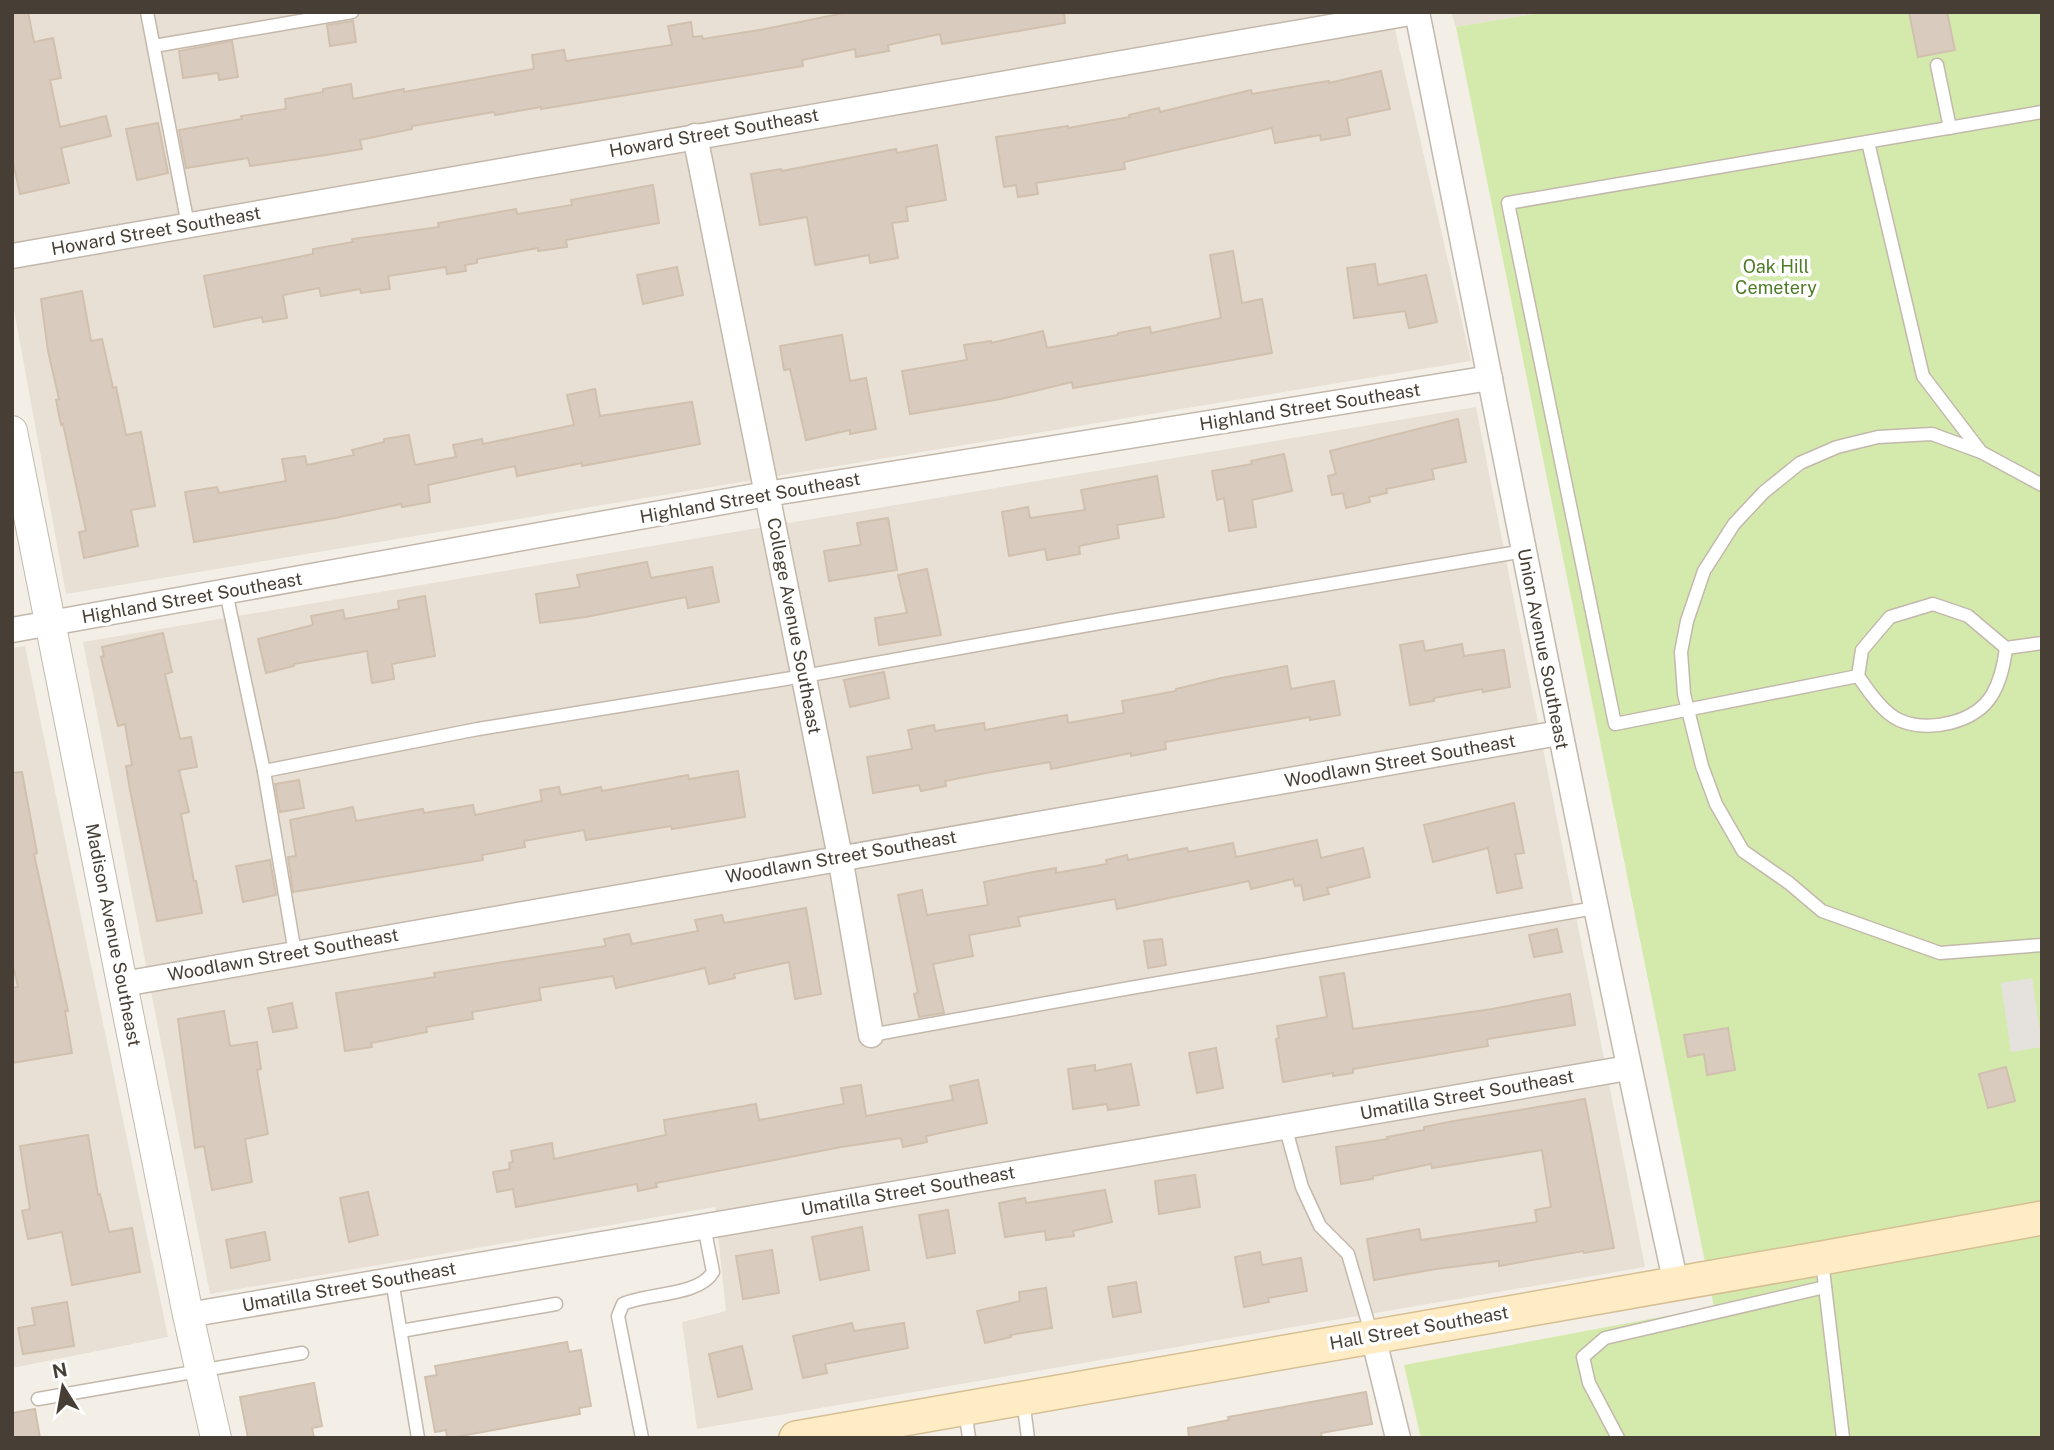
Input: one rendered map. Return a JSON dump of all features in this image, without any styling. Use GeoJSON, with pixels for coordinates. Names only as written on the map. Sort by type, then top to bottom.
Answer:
{"type":"FeatureCollection","features":[{"type":"Feature","properties":{"kind":"main road","name":"Hall Street Southeast"},"geometry":{"type":"LineString","coordinates":[[796,1438],[967,1423],[1022,1398],[1676,1284],[1824,1273],[2042,1218]]}},
{"type":"Feature","properties":{"kind":"street","name":"Howard Street Southeast"},"geometry":{"type":"LineString","coordinates":[[12,256],[1417,12]]}},
{"type":"Feature","properties":{"kind":"street","name":"Union Avenue Southeast"},"geometry":{"type":"LineString","coordinates":[[1417,12],[1559,733],[1676,1284]]}},
{"type":"Feature","properties":{"kind":"street","name":"College Avenue Southeast"},"geometry":{"type":"LineString","coordinates":[[695,136],[840,857],[871,1035]]}},
{"type":"Feature","properties":{"kind":"street","name":"Highland Street Southeast"},"geometry":{"type":"LineString","coordinates":[[12,630],[767,494],[1490,378]]}},
{"type":"Feature","properties":{"kind":"street","name":"Madison Avenue Southeast"},"geometry":{"type":"LineString","coordinates":[[12,431],[188,1315],[216,1438]]}},
{"type":"Feature","properties":{"kind":"street","name":"Woodlawn Street Southeast"},"geometry":{"type":"LineString","coordinates":[[123,984],[1559,733]]}},
{"type":"Feature","properties":{"kind":"street","name":"Umatilla Street Southeast"},"geometry":{"type":"LineString","coordinates":[[188,1315],[1628,1068]]}},
{"type":"Feature","properties":{"kind":"street"},"geometry":{"type":"LineString","coordinates":[[1373,1336],[1398,1438]]}},
{"type":"Feature","properties":{"kind":"lane"},"geometry":{"type":"LineString","coordinates":[[147,12],[188,225]]}},
{"type":"Feature","properties":{"kind":"lane"},"geometry":{"type":"LineString","coordinates":[[153,46],[352,12]]}},
{"type":"Feature","properties":{"kind":"lane"},"geometry":{"type":"LineString","coordinates":[[1937,65],[1950,128]]}},
{"type":"Feature","properties":{"kind":"lane"},"geometry":{"type":"LineString","coordinates":[[1858,676],[1615,724],[1508,203],[2042,112]]}},
{"type":"Feature","properties":{"kind":"lane"},"geometry":{"type":"LineString","coordinates":[[1868,142],[1923,376],[1981,452]]}},
{"type":"Feature","properties":{"kind":"lane"},"geometry":{"type":"LineString","coordinates":[[2042,485],[1981,452],[1932,433],[1878,437],[1837,447],[1800,463],[1764,492],[1734,524],[1704,571],[1691,609],[1681,652],[1684,694],[1702,766],[1716,804],[1743,851],[1789,883],[1822,911],[1940,953],[2042,945]]}},
{"type":"Feature","properties":{"kind":"lane"},"geometry":{"type":"LineString","coordinates":[[264,771],[478,729],[804,676],[1524,551]]}},
{"type":"Feature","properties":{"kind":"lane"},"geometry":{"type":"LineString","coordinates":[[226,592],[264,771],[295,953]]}},
{"type":"Feature","properties":{"kind":"lane"},"geometry":{"type":"LineString","coordinates":[[2006,648],[2004,670],[1991,697],[1966,718],[1929,726],[1898,719],[1876,700],[1858,676],[1862,650],[1890,617],[1933,604],[1968,616],[2006,648],[2042,643]]}},
{"type":"Feature","properties":{"kind":"lane"},"geometry":{"type":"LineString","coordinates":[[871,1035],[1595,908]]}},
{"type":"Feature","properties":{"kind":"lane"},"geometry":{"type":"LineString","coordinates":[[1285,1126],[1303,1187],[1320,1226],[1348,1254],[1373,1336]]}},
{"type":"Feature","properties":{"kind":"lane"},"geometry":{"type":"LineString","coordinates":[[642,1438],[618,1316],[622,1304],[698,1287],[708,1280],[713,1272],[704,1226]]}},
{"type":"Feature","properties":{"kind":"lane"},"geometry":{"type":"LineString","coordinates":[[1618,1438],[1589,1383],[1583,1357],[1605,1338],[1824,1273],[1843,1438]]}},
{"type":"Feature","properties":{"kind":"lane"},"geometry":{"type":"LineString","coordinates":[[392,1280],[418,1438]]}},
{"type":"Feature","properties":{"kind":"lane"},"geometry":{"type":"LineString","coordinates":[[401,1331],[556,1304]]}},
{"type":"Feature","properties":{"kind":"lane"},"geometry":{"type":"LineString","coordinates":[[38,1399],[302,1353]]}},
{"type":"Feature","properties":{"kind":"lane"},"geometry":{"type":"LineString","coordinates":[[1022,1398],[1028,1438]]}},
{"type":"Feature","properties":{"kind":"shaded area"},"geometry":{"type":"Polygon","coordinates":[[[12,12],[1391,12],[1471,361],[66,594],[12,299],[12,12]]]}},
{"type":"Feature","properties":{"kind":"shaded area"},"geometry":{"type":"Polygon","coordinates":[[[1451,12],[1545,12],[1456,27],[1451,12]]]}},
{"type":"Feature","properties":{"kind":"shaded area"},"geometry":{"type":"Polygon","coordinates":[[[1476,407],[1645,1267],[697,1429],[682,1322],[726,1311],[715,1207],[210,1294],[83,642],[1476,407]]]}},
{"type":"Feature","properties":{"kind":"shaded area"},"geometry":{"type":"Polygon","coordinates":[[[25,646],[168,1337],[12,1368],[12,648],[25,646]]]}},
{"type":"Feature","properties":{"kind":"shaded area"},"geometry":{"type":"Polygon","coordinates":[[[2032,978],[2042,1047],[2011,1052],[2001,983],[2032,978]]]}},
{"type":"Feature","properties":{"kind":"green space","name":"Oak Hill Cemetery"},"geometry":{"type":"Polygon","coordinates":[[[1545,12],[2042,12],[2042,1438],[1421,1438],[1404,1365],[1714,1307],[1456,27],[1545,12]]]}},
{"type":"Feature","properties":{"kind":"building"},"geometry":{"type":"Polygon","coordinates":[[[12,12],[28,12],[34,42],[53,38],[61,78],[50,80],[60,127],[106,116],[111,136],[61,148],[69,183],[20,194],[12,158],[12,12]]]}},
{"type":"Feature","properties":{"kind":"building"},"geometry":{"type":"Polygon","coordinates":[[[849,12],[1064,12],[1065,23],[942,44],[940,34],[888,45],[889,51],[856,57],[855,49],[802,60],[803,66],[541,109],[495,115],[494,112],[412,126],[412,129],[360,140],[362,149],[326,155],[250,166],[248,158],[186,168],[179,130],[286,109],[285,99],[323,92],[323,89],[351,84],[353,99],[404,89],[404,92],[534,69],[532,55],[564,50],[566,61],[672,45],[668,26],[691,22],[693,37],[702,36],[703,39],[849,12]]]}},
{"type":"Feature","properties":{"kind":"building"},"geometry":{"type":"Polygon","coordinates":[[[1909,12],[1947,12],[1955,50],[1918,57],[1909,12]]]}},
{"type":"Feature","properties":{"kind":"building"},"geometry":{"type":"Polygon","coordinates":[[[353,21],[356,42],[330,46],[327,25],[353,21]]]}},
{"type":"Feature","properties":{"kind":"building"},"geometry":{"type":"Polygon","coordinates":[[[232,41],[238,77],[219,80],[218,73],[183,78],[179,51],[232,41]]]}},
{"type":"Feature","properties":{"kind":"building"},"geometry":{"type":"Polygon","coordinates":[[[1381,71],[1390,109],[1347,118],[1350,135],[1321,140],[1320,135],[1275,143],[1272,128],[1124,162],[1125,169],[1036,183],[1038,194],[1018,197],[1016,185],[1004,187],[996,137],[1068,128],[1130,117],[1129,115],[1159,108],[1160,112],[1251,90],[1252,94],[1329,83],[1381,71]]]}},
{"type":"Feature","properties":{"kind":"building"},"geometry":{"type":"Polygon","coordinates":[[[158,123],[168,173],[137,180],[126,129],[158,123]]]}},
{"type":"Feature","properties":{"kind":"building"},"geometry":{"type":"Polygon","coordinates":[[[937,145],[946,200],[906,207],[908,221],[892,223],[898,258],[870,263],[869,255],[815,265],[807,217],[760,225],[751,174],[782,171],[896,149],[897,153],[937,145]]]}},
{"type":"Feature","properties":{"kind":"building"},"geometry":{"type":"Polygon","coordinates":[[[653,185],[659,223],[566,240],[567,247],[538,251],[538,248],[477,259],[477,263],[465,265],[466,271],[447,274],[446,267],[388,276],[390,289],[361,293],[360,289],[321,296],[319,288],[283,295],[287,318],[263,322],[262,317],[214,327],[204,276],[313,254],[313,249],[353,242],[352,239],[439,227],[438,223],[516,209],[517,214],[572,205],[571,200],[653,185]]]}},
{"type":"Feature","properties":{"kind":"building"},"geometry":{"type":"Polygon","coordinates":[[[1233,251],[1242,303],[1262,299],[1272,353],[1073,388],[1072,382],[1001,399],[910,414],[902,371],[967,360],[964,345],[991,343],[1043,331],[1047,348],[1150,327],[1151,333],[1221,318],[1210,255],[1233,251]]]}},
{"type":"Feature","properties":{"kind":"building"},"geometry":{"type":"Polygon","coordinates":[[[1375,264],[1378,285],[1426,275],[1437,322],[1409,328],[1405,311],[1354,318],[1347,268],[1375,264]]]}},
{"type":"Feature","properties":{"kind":"building"},"geometry":{"type":"Polygon","coordinates":[[[677,267],[683,295],[643,304],[637,275],[677,267]]]}},
{"type":"Feature","properties":{"kind":"building"},"geometry":{"type":"Polygon","coordinates":[[[82,291],[91,341],[102,339],[126,435],[141,432],[155,506],[131,510],[138,546],[84,558],[79,532],[86,531],[56,400],[59,399],[48,351],[41,299],[82,291]]]}},
{"type":"Feature","properties":{"kind":"building"},"geometry":{"type":"Polygon","coordinates":[[[842,335],[850,381],[866,378],[876,429],[850,434],[850,430],[806,440],[790,369],[784,370],[780,346],[842,335]]]}},
{"type":"Feature","properties":{"kind":"building"},"geometry":{"type":"Polygon","coordinates":[[[595,389],[600,416],[692,402],[700,444],[517,476],[515,466],[428,485],[430,502],[402,507],[401,504],[194,542],[185,492],[217,487],[219,493],[286,481],[282,459],[305,456],[307,465],[354,455],[352,450],[384,442],[384,439],[409,435],[415,465],[456,457],[453,445],[482,439],[483,444],[574,425],[567,395],[595,389]]]}},
{"type":"Feature","properties":{"kind":"building"},"geometry":{"type":"Polygon","coordinates":[[[1458,419],[1466,462],[1432,469],[1434,479],[1386,489],[1387,493],[1369,497],[1370,502],[1346,508],[1343,493],[1332,495],[1328,476],[1336,474],[1330,451],[1458,419]]]}},
{"type":"Feature","properties":{"kind":"building"},"geometry":{"type":"Polygon","coordinates":[[[1284,454],[1292,491],[1252,500],[1256,527],[1229,531],[1224,498],[1217,500],[1212,471],[1252,464],[1251,461],[1284,454]]]}},
{"type":"Feature","properties":{"kind":"building"},"geometry":{"type":"Polygon","coordinates":[[[1157,476],[1164,517],[1117,525],[1119,538],[1079,546],[1080,554],[1047,560],[1045,549],[1009,556],[1002,512],[1028,507],[1030,518],[1085,510],[1081,490],[1157,476]]]}},
{"type":"Feature","properties":{"kind":"building"},"geometry":{"type":"Polygon","coordinates":[[[888,518],[897,570],[829,581],[824,551],[861,545],[857,523],[888,518]]]}},
{"type":"Feature","properties":{"kind":"building"},"geometry":{"type":"Polygon","coordinates":[[[647,562],[651,578],[712,567],[719,602],[688,608],[686,597],[586,617],[540,623],[536,594],[580,587],[577,575],[647,562]]]}},
{"type":"Feature","properties":{"kind":"building"},"geometry":{"type":"Polygon","coordinates":[[[927,569],[941,635],[879,645],[875,618],[907,613],[898,575],[927,569]]]}},
{"type":"Feature","properties":{"kind":"building"},"geometry":{"type":"Polygon","coordinates":[[[425,596],[435,656],[392,664],[394,679],[372,683],[367,651],[294,664],[266,673],[258,639],[313,625],[311,616],[343,610],[345,619],[399,609],[398,601],[425,596]]]}},
{"type":"Feature","properties":{"kind":"building"},"geometry":{"type":"Polygon","coordinates":[[[163,633],[172,672],[165,674],[180,739],[191,737],[197,767],[179,770],[189,812],[181,814],[202,913],[157,921],[126,766],[132,765],[125,724],[118,726],[101,657],[104,656],[102,647],[163,633]]]}},
{"type":"Feature","properties":{"kind":"building"},"geometry":{"type":"Polygon","coordinates":[[[1423,641],[1425,651],[1462,644],[1464,656],[1504,650],[1510,687],[1483,692],[1482,689],[1410,705],[1400,645],[1423,641]]]}},
{"type":"Feature","properties":{"kind":"building"},"geometry":{"type":"Polygon","coordinates":[[[1287,666],[1291,689],[1334,681],[1340,715],[1310,720],[1310,717],[1165,742],[1166,749],[1131,756],[1131,753],[1051,769],[1050,762],[945,781],[946,786],[921,791],[919,785],[873,793],[867,757],[912,749],[908,730],[934,725],[935,731],[984,723],[985,730],[1067,715],[1068,723],[1124,713],[1122,701],[1287,666]]]}},
{"type":"Feature","properties":{"kind":"building"},"geometry":{"type":"Polygon","coordinates":[[[884,672],[889,698],[850,707],[844,680],[884,672]]]}},
{"type":"Feature","properties":{"kind":"building"},"geometry":{"type":"Polygon","coordinates":[[[738,771],[745,817],[586,840],[584,830],[524,841],[525,847],[482,855],[483,860],[293,892],[288,857],[296,856],[290,820],[353,807],[356,821],[423,809],[424,813],[473,805],[475,815],[542,801],[540,790],[559,787],[561,795],[601,787],[602,791],[688,775],[689,779],[738,771]]]}},
{"type":"Feature","properties":{"kind":"building"},"geometry":{"type":"Polygon","coordinates":[[[22,772],[37,853],[34,854],[68,1011],[65,1011],[72,1053],[12,1063],[12,988],[18,987],[12,961],[12,773],[22,772]]]}},
{"type":"Feature","properties":{"kind":"building"},"geometry":{"type":"Polygon","coordinates":[[[299,780],[304,808],[280,812],[275,784],[299,780]]]}},
{"type":"Feature","properties":{"kind":"building"},"geometry":{"type":"Polygon","coordinates":[[[1514,803],[1524,853],[1515,854],[1522,888],[1497,893],[1488,848],[1433,862],[1424,825],[1514,803]]]}},
{"type":"Feature","properties":{"kind":"building"},"geometry":{"type":"Polygon","coordinates":[[[1317,840],[1321,858],[1363,848],[1370,877],[1327,888],[1329,894],[1304,900],[1301,885],[1295,886],[1293,879],[1251,889],[1249,881],[1117,909],[1115,899],[1018,917],[1020,926],[969,935],[973,956],[933,964],[944,1013],[919,1017],[914,994],[918,993],[898,895],[922,890],[927,915],[988,905],[984,882],[1028,873],[1056,868],[1056,873],[1107,864],[1106,860],[1127,855],[1128,860],[1187,848],[1188,852],[1233,843],[1236,857],[1317,840]]]}},
{"type":"Feature","properties":{"kind":"building"},"geometry":{"type":"Polygon","coordinates":[[[270,860],[276,895],[243,902],[236,866],[270,860]]]}},
{"type":"Feature","properties":{"kind":"building"},"geometry":{"type":"Polygon","coordinates":[[[806,908],[821,994],[795,999],[789,962],[734,974],[735,978],[709,984],[705,968],[616,988],[613,976],[539,988],[541,1000],[472,1012],[473,1019],[426,1027],[427,1032],[371,1043],[372,1047],[345,1051],[336,993],[435,977],[434,973],[606,946],[604,939],[629,934],[632,944],[698,931],[695,920],[722,915],[724,923],[806,908]]]}},
{"type":"Feature","properties":{"kind":"building"},"geometry":{"type":"Polygon","coordinates":[[[1557,929],[1562,952],[1534,957],[1529,935],[1557,929]]]}},
{"type":"Feature","properties":{"kind":"building"},"geometry":{"type":"Polygon","coordinates":[[[1162,939],[1166,965],[1148,968],[1144,941],[1162,939]]]}},
{"type":"Feature","properties":{"kind":"building"},"geometry":{"type":"Polygon","coordinates":[[[1344,973],[1353,1029],[1492,1009],[1570,994],[1575,1025],[1487,1039],[1488,1046],[1353,1069],[1353,1073],[1333,1076],[1333,1073],[1283,1082],[1276,1039],[1279,1038],[1277,1026],[1327,1017],[1320,977],[1344,973]]]}},
{"type":"Feature","properties":{"kind":"building"},"geometry":{"type":"Polygon","coordinates":[[[292,1003],[297,1028],[273,1032],[268,1008],[292,1003]]]}},
{"type":"Feature","properties":{"kind":"building"},"geometry":{"type":"Polygon","coordinates":[[[224,1011],[230,1046],[257,1042],[261,1069],[257,1070],[268,1134],[245,1139],[252,1182],[212,1190],[204,1146],[195,1148],[178,1019],[224,1011]]]}},
{"type":"Feature","properties":{"kind":"building"},"geometry":{"type":"Polygon","coordinates":[[[1728,1028],[1735,1070],[1707,1075],[1704,1054],[1688,1057],[1684,1035],[1728,1028]]]}},
{"type":"Feature","properties":{"kind":"building"},"geometry":{"type":"Polygon","coordinates":[[[1216,1048],[1223,1088],[1197,1093],[1189,1053],[1216,1048]]]}},
{"type":"Feature","properties":{"kind":"building"},"geometry":{"type":"Polygon","coordinates":[[[1131,1064],[1139,1105],[1108,1110],[1107,1104],[1073,1109],[1068,1069],[1095,1065],[1095,1071],[1131,1064]]]}},
{"type":"Feature","properties":{"kind":"building"},"geometry":{"type":"Polygon","coordinates":[[[2006,1067],[2015,1101],[1988,1108],[1979,1074],[2006,1067]]]}},
{"type":"Feature","properties":{"kind":"building"},"geometry":{"type":"Polygon","coordinates":[[[978,1080],[987,1123],[926,1136],[927,1142],[903,1147],[901,1138],[841,1147],[656,1183],[657,1187],[638,1191],[637,1184],[516,1207],[513,1189],[497,1192],[493,1172],[510,1169],[509,1163],[513,1162],[511,1151],[552,1143],[554,1159],[666,1135],[664,1120],[756,1104],[759,1120],[844,1104],[841,1088],[861,1085],[866,1116],[953,1100],[950,1086],[978,1080]]]}},
{"type":"Feature","properties":{"kind":"building"},"geometry":{"type":"Polygon","coordinates":[[[1585,1099],[1614,1248],[1499,1266],[1499,1261],[1436,1269],[1374,1280],[1367,1239],[1419,1229],[1421,1240],[1537,1222],[1535,1210],[1551,1207],[1542,1150],[1432,1168],[1431,1164],[1341,1184],[1336,1147],[1388,1139],[1387,1137],[1454,1121],[1585,1099]]]}},
{"type":"Feature","properties":{"kind":"building"},"geometry":{"type":"Polygon","coordinates":[[[88,1135],[98,1195],[100,1194],[109,1232],[132,1228],[140,1272],[72,1285],[62,1232],[28,1239],[22,1211],[30,1209],[20,1146],[88,1135]]]}},
{"type":"Feature","properties":{"kind":"building"},"geometry":{"type":"Polygon","coordinates":[[[1195,1175],[1200,1207],[1159,1214],[1155,1181],[1195,1175]]]}},
{"type":"Feature","properties":{"kind":"building"},"geometry":{"type":"Polygon","coordinates":[[[1105,1190],[1112,1222],[1073,1231],[1074,1236],[1046,1240],[1045,1231],[1005,1237],[999,1203],[1025,1198],[1026,1203],[1105,1190]]]}},
{"type":"Feature","properties":{"kind":"building"},"geometry":{"type":"Polygon","coordinates":[[[368,1192],[378,1235],[349,1242],[340,1198],[368,1192]]]}},
{"type":"Feature","properties":{"kind":"building"},"geometry":{"type":"Polygon","coordinates":[[[948,1210],[955,1253],[927,1258],[919,1215],[948,1210]]]}},
{"type":"Feature","properties":{"kind":"building"},"geometry":{"type":"Polygon","coordinates":[[[862,1227],[869,1270],[820,1280],[812,1237],[862,1227]]]}},
{"type":"Feature","properties":{"kind":"building"},"geometry":{"type":"Polygon","coordinates":[[[265,1232],[270,1260],[231,1268],[226,1240],[265,1232]]]}},
{"type":"Feature","properties":{"kind":"building"},"geometry":{"type":"Polygon","coordinates":[[[772,1250],[779,1293],[743,1299],[736,1256],[772,1250]]]}},
{"type":"Feature","properties":{"kind":"building"},"geometry":{"type":"Polygon","coordinates":[[[1260,1252],[1262,1265],[1301,1258],[1307,1291],[1268,1298],[1269,1302],[1244,1307],[1235,1257],[1260,1252]]]}},
{"type":"Feature","properties":{"kind":"building"},"geometry":{"type":"Polygon","coordinates":[[[1136,1282],[1141,1312],[1113,1317],[1108,1287],[1136,1282]]]}},
{"type":"Feature","properties":{"kind":"building"},"geometry":{"type":"Polygon","coordinates":[[[1046,1288],[1052,1328],[1010,1335],[1011,1337],[985,1343],[977,1311],[1020,1301],[1019,1292],[1046,1288]]]}},
{"type":"Feature","properties":{"kind":"building"},"geometry":{"type":"Polygon","coordinates":[[[67,1302],[74,1346],[23,1354],[18,1328],[35,1325],[32,1308],[67,1302]]]}},
{"type":"Feature","properties":{"kind":"building"},"geometry":{"type":"Polygon","coordinates":[[[852,1323],[854,1331],[904,1323],[908,1348],[825,1364],[827,1373],[803,1378],[793,1336],[852,1323]]]}},
{"type":"Feature","properties":{"kind":"building"},"geometry":{"type":"Polygon","coordinates":[[[567,1342],[569,1352],[581,1350],[591,1406],[579,1408],[580,1414],[450,1438],[447,1438],[446,1430],[435,1432],[425,1377],[437,1375],[435,1366],[567,1342]]]}},
{"type":"Feature","properties":{"kind":"building"},"geometry":{"type":"Polygon","coordinates":[[[742,1346],[752,1389],[718,1397],[709,1354],[742,1346]]]}},
{"type":"Feature","properties":{"kind":"building"},"geometry":{"type":"Polygon","coordinates":[[[314,1383],[322,1426],[312,1428],[314,1438],[248,1438],[240,1397],[314,1383]]]}},
{"type":"Feature","properties":{"kind":"building"},"geometry":{"type":"Polygon","coordinates":[[[1366,1392],[1372,1424],[1321,1433],[1322,1438],[1189,1438],[1188,1428],[1229,1420],[1228,1417],[1366,1392]]]}},
{"type":"Feature","properties":{"kind":"building"},"geometry":{"type":"Polygon","coordinates":[[[35,1409],[40,1438],[12,1438],[12,1413],[35,1409]]]}}]}
